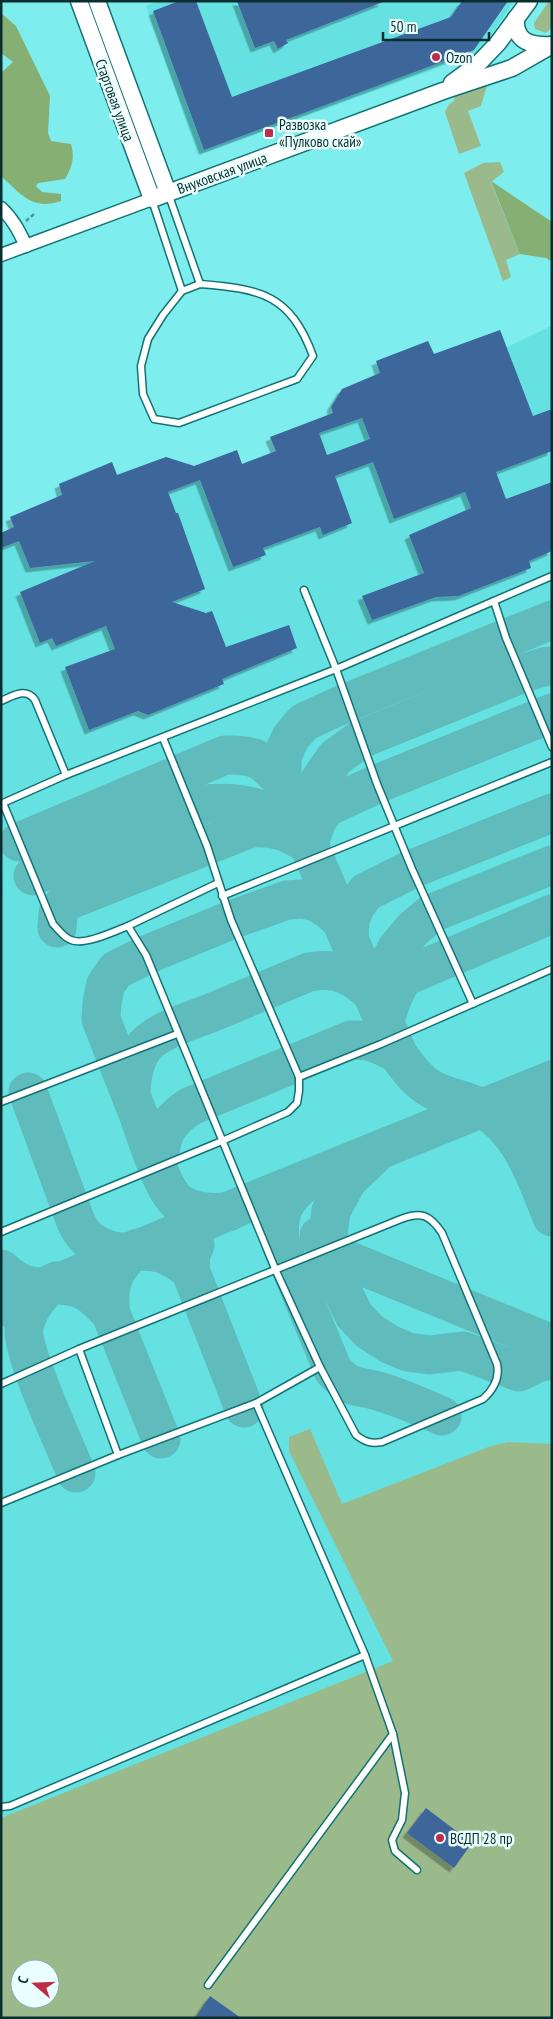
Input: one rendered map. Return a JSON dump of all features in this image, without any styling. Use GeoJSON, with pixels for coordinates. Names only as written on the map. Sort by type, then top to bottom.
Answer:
{"type":"FeatureCollection","features":[{"type":"Feature","properties":{"kind":"street","name":"Стартовая улица"},"geometry":{"type":"LineString","coordinates":[[79,1],[152,199]]}},
{"type":"Feature","properties":{"kind":"street","name":"Стартовая улица"},"geometry":{"type":"LineString","coordinates":[[97,1],[168,193]]}},
{"type":"Feature","properties":{"kind":"street","name":"Внуковская улица"},"geometry":{"type":"LineString","coordinates":[[442,90],[478,64],[498,43],[528,1]]}},
{"type":"Feature","properties":{"kind":"street"},"geometry":{"type":"LineString","coordinates":[[516,18],[515,27],[518,35],[525,41],[541,46],[552,45]]}},
{"type":"Feature","properties":{"kind":"street","name":"Внуковская улица"},"geometry":{"type":"LineString","coordinates":[[1,255],[442,90],[512,68],[552,45]]}},
{"type":"Feature","properties":{"kind":"street"},"geometry":{"type":"LineString","coordinates":[[1,208],[11,217],[26,246]]}},
{"type":"Feature","properties":{"kind":"lane"},"geometry":{"type":"LineString","coordinates":[[168,193],[200,284]]}},
{"type":"Feature","properties":{"kind":"lane"},"geometry":{"type":"LineString","coordinates":[[152,199],[182,291]]}},
{"type":"Feature","properties":{"kind":"lane"},"geometry":{"type":"LineString","coordinates":[[200,284],[239,287],[266,295],[288,311],[305,334],[313,356],[297,379],[179,423],[154,419],[143,394],[141,366],[148,339],[163,315],[182,291],[200,284]]}},
{"type":"Feature","properties":{"kind":"lane"},"geometry":{"type":"LineString","coordinates":[[218,882],[128,926],[84,942],[72,941],[63,935],[53,924],[2,803],[66,775],[336,669],[552,576]]}},
{"type":"Feature","properties":{"kind":"lane"},"geometry":{"type":"LineString","coordinates":[[304,590],[336,669],[377,784],[412,869],[474,1004]]}},
{"type":"Feature","properties":{"kind":"lane"},"geometry":{"type":"LineString","coordinates":[[494,601],[506,638],[552,748]]}},
{"type":"Feature","properties":{"kind":"lane"},"geometry":{"type":"LineString","coordinates":[[1,701],[25,692],[31,694],[66,775]]}},
{"type":"Feature","properties":{"kind":"lane"},"geometry":{"type":"LineString","coordinates":[[1,1232],[222,1141],[288,1112],[297,1103],[299,1077],[222,896],[207,846],[163,738]]}},
{"type":"Feature","properties":{"kind":"lane"},"geometry":{"type":"LineString","coordinates":[[222,896],[552,762]]}},
{"type":"Feature","properties":{"kind":"lane"},"geometry":{"type":"LineString","coordinates":[[1,1384],[79,1349],[276,1270],[415,1214],[425,1216],[435,1222],[442,1233],[498,1367],[497,1378],[492,1390],[483,1399],[382,1442],[372,1444],[356,1435],[320,1367],[276,1270],[146,955],[128,926]]}},
{"type":"Feature","properties":{"kind":"lane"},"geometry":{"type":"LineString","coordinates":[[299,1077],[381,1044],[552,969]]}},
{"type":"Feature","properties":{"kind":"lane"},"geometry":{"type":"LineString","coordinates":[[1,1102],[177,1034]]}},
{"type":"Feature","properties":{"kind":"lane"},"geometry":{"type":"LineString","coordinates":[[79,1349],[118,1455]]}},
{"type":"Feature","properties":{"kind":"lane"},"geometry":{"type":"LineString","coordinates":[[1,1503],[118,1455],[256,1403],[320,1367]]}},
{"type":"Feature","properties":{"kind":"lane"},"geometry":{"type":"LineString","coordinates":[[256,1403],[365,1655],[393,1734],[405,1792],[402,1820],[392,1840],[395,1850],[417,1870]]}},
{"type":"Feature","properties":{"kind":"lane"},"geometry":{"type":"LineString","coordinates":[[1,1807],[10,1806],[365,1655]]}},
{"type":"Feature","properties":{"kind":"lane"},"geometry":{"type":"LineString","coordinates":[[208,1985],[393,1734]]}},
{"type":"Feature","properties":{"kind":"shaded area"},"geometry":{"type":"Polygon","coordinates":[[[158,1],[514,1],[479,53],[198,155],[146,6],[158,1]]]}},
{"type":"Feature","properties":{"kind":"shaded area"},"geometry":{"type":"Polygon","coordinates":[[[552,327],[552,2018],[1,2018],[1,548],[19,540],[10,517],[62,495],[59,483],[112,462],[117,474],[166,457],[195,466],[242,464],[276,451],[270,437],[314,421],[337,427],[342,389],[379,373],[376,361],[428,341],[434,354],[500,330],[507,347],[552,327]]]}},
{"type":"Feature","properties":{"kind":"green space"},"geometry":{"type":"Polygon","coordinates":[[[549,1],[552,1],[552,27],[546,33],[535,29],[534,23],[549,1]]]}},
{"type":"Feature","properties":{"kind":"green space"},"geometry":{"type":"Polygon","coordinates":[[[1,13],[16,26],[50,96],[48,133],[51,141],[71,144],[72,162],[65,179],[38,183],[36,186],[42,192],[61,194],[61,201],[51,204],[42,204],[28,199],[1,176],[1,73],[13,62],[1,53],[1,13]]]}},
{"type":"Feature","properties":{"kind":"green space"},"geometry":{"type":"Polygon","coordinates":[[[488,82],[481,106],[468,111],[481,146],[459,154],[445,112],[449,104],[454,101],[455,95],[488,82]]]}},
{"type":"Feature","properties":{"kind":"green space"},"geometry":{"type":"Polygon","coordinates":[[[500,162],[504,172],[491,182],[520,254],[506,260],[511,277],[503,281],[464,173],[483,163],[500,162]]]}},
{"type":"Feature","properties":{"kind":"green space"},"geometry":{"type":"Polygon","coordinates":[[[491,181],[552,222],[552,262],[546,258],[520,254],[491,181]]]}},
{"type":"Feature","properties":{"kind":"green space"},"geometry":{"type":"Polygon","coordinates":[[[310,1429],[342,1504],[491,1446],[508,1442],[552,1444],[552,2018],[1,2018],[1,1818],[393,1661],[289,1451],[289,1437],[310,1429]]]}},
{"type":"Feature","properties":{"kind":"building"},"geometry":{"type":"Polygon","coordinates":[[[179,1],[196,1],[232,97],[451,17],[462,1],[508,1],[474,50],[204,150],[153,11],[179,1]]]}},
{"type":"Feature","properties":{"kind":"building"},"geometry":{"type":"Polygon","coordinates":[[[237,1],[383,2],[286,40],[288,43],[278,49],[274,41],[255,48],[237,1]]]}},
{"type":"Feature","properties":{"kind":"building"},"geometry":{"type":"Polygon","coordinates":[[[500,330],[533,416],[552,409],[552,451],[496,472],[506,499],[552,482],[552,551],[529,561],[531,568],[459,596],[436,597],[372,620],[362,596],[424,573],[409,535],[471,508],[465,492],[394,519],[373,462],[335,476],[352,523],[323,535],[320,527],[263,548],[266,555],[233,567],[200,480],[168,492],[176,513],[178,513],[205,589],[172,602],[206,613],[212,611],[226,647],[289,625],[297,648],[222,679],[224,684],[148,715],[138,711],[89,730],[65,667],[115,649],[106,626],[56,646],[52,638],[40,643],[20,592],[95,561],[30,568],[19,541],[1,548],[1,533],[14,527],[10,517],[62,495],[59,484],[112,462],[117,475],[166,457],[194,466],[237,450],[242,464],[276,451],[270,437],[333,413],[331,407],[342,389],[380,373],[376,361],[428,341],[434,354],[500,330]],[[362,418],[319,433],[327,455],[370,439],[362,418]]]}},
{"type":"Feature","properties":{"kind":"building","name":"ВСДП 28 пр"},"geometry":{"type":"Polygon","coordinates":[[[426,1808],[472,1843],[454,1868],[407,1833],[426,1808]]]}},
{"type":"Feature","properties":{"kind":"building"},"geometry":{"type":"Polygon","coordinates":[[[210,1996],[241,2018],[195,2018],[210,1996]]]}},
{"type":"Feature","properties":{"kind":"taxiway"},"geometry":{"type":"LineString","coordinates":[[552,620],[348,702],[304,722],[291,737],[282,756],[282,782],[398,1054],[411,1072],[433,1090],[478,1106],[497,1118],[518,1143],[526,1157],[552,1217]]}},
{"type":"Feature","properties":{"kind":"taxiway"},"geometry":{"type":"LineString","coordinates":[[303,833],[310,801],[320,780],[335,758],[361,739],[521,674],[552,666]]}},
{"type":"Feature","properties":{"kind":"taxiway"},"geometry":{"type":"LineString","coordinates":[[310,841],[317,820],[327,807],[377,784],[552,713]]}},
{"type":"Feature","properties":{"kind":"taxiway"},"geometry":{"type":"LineString","coordinates":[[19,842],[225,755],[251,757],[258,760],[270,768],[282,782]]}},
{"type":"Feature","properties":{"kind":"taxiway"},"geometry":{"type":"LineString","coordinates":[[33,876],[205,804],[237,804],[262,810],[284,823],[308,844],[281,831],[267,828],[251,828],[65,902],[58,913],[57,928]]}},
{"type":"Feature","properties":{"kind":"taxiway"},"geometry":{"type":"LineString","coordinates":[[349,939],[350,920],[355,907],[366,892],[412,869],[552,813]]}},
{"type":"Feature","properties":{"kind":"taxiway"},"geometry":{"type":"LineString","coordinates":[[552,865],[432,913],[413,929],[397,948],[388,965],[382,983],[381,1001],[385,1022],[392,998],[404,977],[552,914]]}},
{"type":"Feature","properties":{"kind":"taxiway"},"geometry":{"type":"LineString","coordinates":[[228,1212],[209,1212],[191,1209],[179,1203],[167,1188],[101,1019],[106,984],[116,970],[146,955],[231,920],[287,900],[302,899],[316,902],[341,921]]}},
{"type":"Feature","properties":{"kind":"taxiway"},"geometry":{"type":"LineString","coordinates":[[131,1090],[136,1061],[145,1046],[158,1035],[309,972],[328,971],[344,974],[351,977],[373,994]]}},
{"type":"Feature","properties":{"kind":"taxiway"},"geometry":{"type":"LineString","coordinates":[[158,1167],[163,1139],[169,1125],[191,1106],[351,1040],[364,1040],[376,1043],[398,1054]]}},
{"type":"Feature","properties":{"kind":"taxiway"},"geometry":{"type":"LineString","coordinates":[[1,1307],[248,1203],[552,1080]]}},
{"type":"Feature","properties":{"kind":"taxiway"},"geometry":{"type":"LineString","coordinates":[[28,1092],[76,1222],[83,1233],[93,1243],[112,1251],[126,1252],[138,1248]]}},
{"type":"Feature","properties":{"kind":"taxiway"},"geometry":{"type":"LineString","coordinates":[[535,1173],[535,1133],[540,1115],[552,1096]]}},
{"type":"Feature","properties":{"kind":"taxiway"},"geometry":{"type":"LineString","coordinates":[[373,1156],[347,1181],[331,1211],[328,1234],[328,1261],[354,1315],[369,1331],[389,1344],[408,1352],[430,1355],[463,1351],[519,1372],[537,1363],[552,1360]]}},
{"type":"Feature","properties":{"kind":"taxiway"},"geometry":{"type":"LineString","coordinates":[[309,1179],[294,1192],[284,1206],[280,1221],[280,1242],[333,1370],[351,1385],[391,1395],[442,1416]]}},
{"type":"Feature","properties":{"kind":"taxiway"},"geometry":{"type":"LineString","coordinates":[[319,1236],[329,1249],[340,1257],[552,1344]]}},
{"type":"Feature","properties":{"kind":"taxiway"},"geometry":{"type":"LineString","coordinates":[[195,1245],[191,1253],[190,1270],[244,1408]]}},
{"type":"Feature","properties":{"kind":"taxiway"},"geometry":{"type":"LineString","coordinates":[[161,1439],[111,1314],[111,1287],[120,1265],[133,1251],[157,1252],[176,1260],[190,1270]]}},
{"type":"Feature","properties":{"kind":"taxiway"},"geometry":{"type":"LineString","coordinates":[[1,1269],[13,1279],[34,1287],[42,1287],[56,1281]]}},
{"type":"Feature","properties":{"kind":"taxiway"},"geometry":{"type":"LineString","coordinates":[[76,1473],[29,1357],[25,1340],[25,1321],[34,1304],[50,1285],[70,1286],[85,1291],[111,1314]]}},
{"type":"Feature","properties":{"kind":"place","name":"Ozon"},"geometry":{"type":"Point","coordinates":[436,57]}},
{"type":"Feature","properties":{"kind":"place","name":"Развозка «Пулково скай»"},"geometry":{"type":"Point","coordinates":[269,133]}},
{"type":"Feature","properties":{"kind":"place","name":"ВСДП 28 пр"},"geometry":{"type":"Point","coordinates":[440,1838]}}]}
